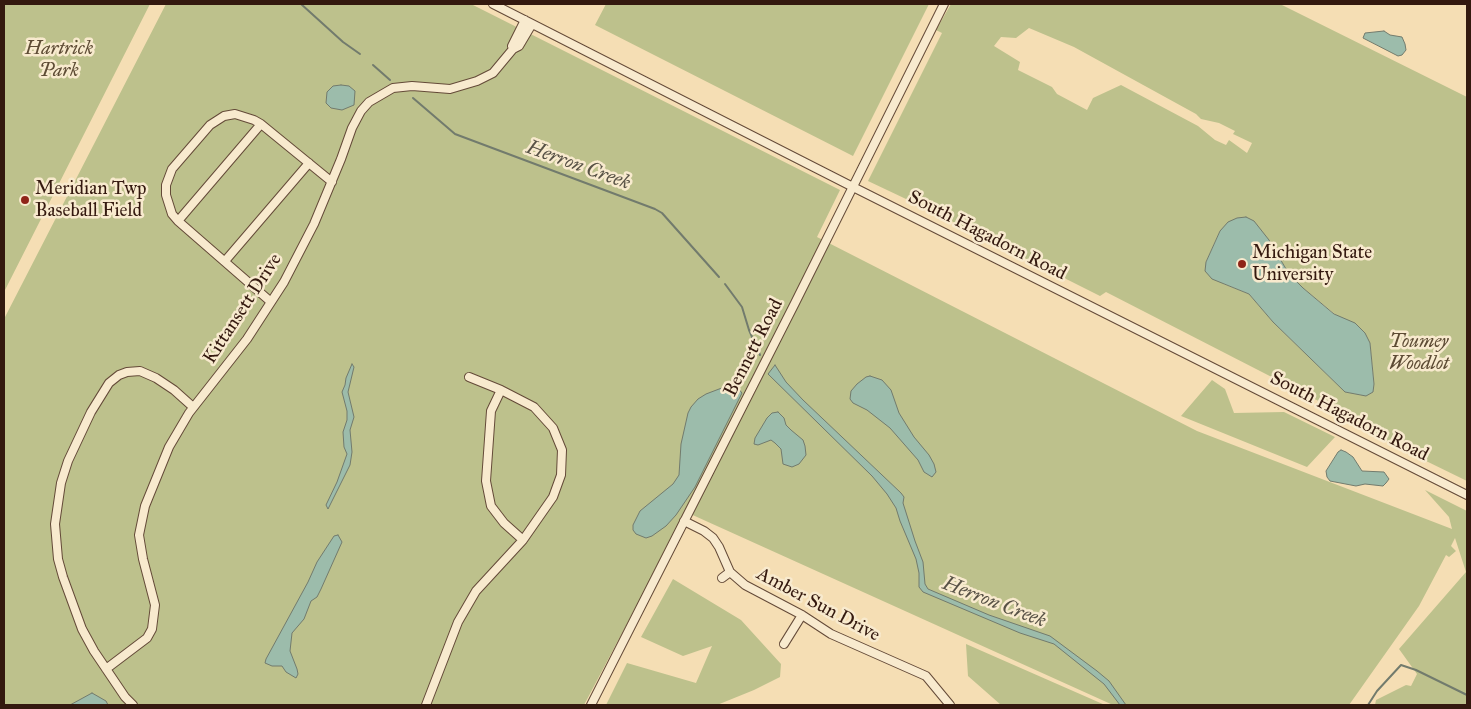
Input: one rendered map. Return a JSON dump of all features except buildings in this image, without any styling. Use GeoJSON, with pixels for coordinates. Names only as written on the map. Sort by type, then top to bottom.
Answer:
{"type":"FeatureCollection","features":[{"type":"Feature","properties":{"kind":"street","name":"South Hagadorn Road"},"geometry":{"type":"LineString","coordinates":[[493,4],[1467,495]]}},
{"type":"Feature","properties":{"kind":"street","name":"Bennett Road"},"geometry":{"type":"LineString","coordinates":[[591,705],[944,4]]}},
{"type":"Feature","properties":{"kind":"street","name":"Kittansett Drive"},"geometry":{"type":"LineString","coordinates":[[106,669],[147,638],[152,629],[154,605],[139,536],[145,506],[169,447],[193,407],[228,365],[284,282],[314,224],[360,111],[369,102],[393,88],[412,86],[450,89],[477,81],[493,73],[513,49],[518,46],[529,22]]}},
{"type":"Feature","properties":{"kind":"street"},"geometry":{"type":"LineString","coordinates":[[271,302],[172,214],[166,195],[166,185],[172,169],[210,125],[224,116],[235,114],[261,124],[332,182]]}},
{"type":"Feature","properties":{"kind":"street"},"geometry":{"type":"LineString","coordinates":[[178,221],[261,124]]}},
{"type":"Feature","properties":{"kind":"street"},"geometry":{"type":"LineString","coordinates":[[225,261],[309,163]]}},
{"type":"Feature","properties":{"kind":"street"},"geometry":{"type":"LineString","coordinates":[[133,705],[125,697],[106,669],[82,629],[58,559],[55,524],[61,483],[68,461],[91,412],[109,383],[119,375],[140,371],[156,378],[174,390],[193,407]]}},
{"type":"Feature","properties":{"kind":"street"},"geometry":{"type":"LineString","coordinates":[[426,705],[458,622],[476,591],[523,540],[553,497],[561,475],[562,450],[553,428],[534,407],[501,390],[469,377]]}},
{"type":"Feature","properties":{"kind":"street"},"geometry":{"type":"LineString","coordinates":[[501,390],[491,411],[486,481],[491,506],[504,523],[523,540]]}},
{"type":"Feature","properties":{"kind":"street","name":"Amber Sun Drive"},"geometry":{"type":"LineString","coordinates":[[684,521],[713,538],[730,572],[745,585],[802,615],[831,634],[926,676],[950,705]]}},
{"type":"Feature","properties":{"kind":"street"},"geometry":{"type":"LineString","coordinates":[[722,578],[730,572]]}},
{"type":"Feature","properties":{"kind":"street"},"geometry":{"type":"LineString","coordinates":[[784,644],[802,615]]}},
{"type":"Feature","properties":{"kind":"green space","name":"Hartrick Park"},"geometry":{"type":"Polygon","coordinates":[[[4,4],[150,4],[4,292],[4,4]]]}},
{"type":"Feature","properties":{"kind":"green space"},"geometry":{"type":"Polygon","coordinates":[[[166,4],[471,4],[840,190],[817,237],[1197,431],[1452,529],[1449,517],[1425,490],[1467,511],[1467,705],[1375,705],[1376,700],[1406,685],[1411,686],[1417,674],[1399,649],[1466,572],[1455,538],[1451,546],[1456,551],[1449,557],[1446,555],[1419,606],[1349,705],[1113,705],[686,512],[584,705],[4,705],[4,319],[166,4]]]}},
{"type":"Feature","properties":{"kind":"green space"},"geometry":{"type":"Polygon","coordinates":[[[606,4],[929,4],[853,156],[595,25],[606,4]]]}},
{"type":"Feature","properties":{"kind":"green space","name":"Michigan State University"},"geometry":{"type":"Polygon","coordinates":[[[951,4],[1280,4],[1467,97],[1467,481],[1334,416],[1336,410],[1106,292],[1100,296],[868,181],[942,33],[936,30],[951,4]],[[1029,28],[1016,38],[1001,37],[994,46],[1020,62],[1018,70],[1052,87],[1057,94],[1087,110],[1093,98],[1121,85],[1198,126],[1215,140],[1226,145],[1229,140],[1247,153],[1252,143],[1233,134],[1235,131],[1219,123],[1201,119],[1196,114],[1074,47],[1029,28]],[[1220,231],[1206,262],[1224,284],[1249,294],[1273,322],[1345,392],[1366,395],[1373,392],[1374,383],[1370,343],[1303,288],[1289,274],[1269,240],[1220,231]]]}},
{"type":"Feature","properties":{"kind":"green space"},"geometry":{"type":"Polygon","coordinates":[[[1212,380],[1225,389],[1234,413],[1284,412],[1335,437],[1307,467],[1181,416],[1212,380]]]}},
{"type":"Feature","properties":{"kind":"green space"},"geometry":{"type":"Polygon","coordinates":[[[673,579],[741,620],[781,664],[780,677],[717,705],[606,705],[627,663],[696,683],[712,646],[683,656],[641,637],[673,579]]]}},
{"type":"Feature","properties":{"kind":"green space"},"geometry":{"type":"Polygon","coordinates":[[[966,644],[1105,705],[1001,705],[968,676],[966,644]]]}},
{"type":"Feature","properties":{"kind":"shaded area"},"geometry":{"type":"Polygon","coordinates":[[[1384,31],[1390,35],[1402,37],[1406,50],[1402,55],[1398,56],[1363,38],[1365,33],[1384,31]]]}},
{"type":"Feature","properties":{"kind":"shaded area"},"geometry":{"type":"Polygon","coordinates":[[[333,86],[349,86],[355,91],[354,105],[342,110],[331,108],[326,103],[327,92],[333,86]]]}},
{"type":"Feature","properties":{"kind":"shaded area"},"geometry":{"type":"Polygon","coordinates":[[[1246,217],[1254,221],[1269,240],[1289,274],[1303,288],[1334,314],[1355,323],[1365,333],[1370,343],[1373,392],[1366,396],[1345,392],[1273,322],[1249,294],[1212,279],[1205,271],[1206,262],[1220,231],[1228,222],[1246,217]]]}},
{"type":"Feature","properties":{"kind":"shaded area"},"geometry":{"type":"Polygon","coordinates":[[[352,364],[354,367],[348,392],[354,417],[350,430],[352,452],[350,465],[328,509],[326,505],[347,454],[344,447],[343,432],[347,420],[347,411],[342,392],[352,364]]]}},
{"type":"Feature","properties":{"kind":"shaded area"},"geometry":{"type":"Polygon","coordinates":[[[775,365],[786,382],[803,400],[904,497],[903,503],[923,562],[925,584],[928,589],[989,615],[1050,636],[1109,681],[1126,705],[1120,705],[1104,684],[1054,644],[1020,633],[923,592],[919,587],[916,559],[896,508],[887,494],[872,476],[768,374],[775,365]]]}},
{"type":"Feature","properties":{"kind":"shaded area"},"geometry":{"type":"Polygon","coordinates":[[[870,376],[882,380],[891,390],[899,413],[934,464],[936,472],[932,477],[924,472],[918,460],[890,428],[850,399],[851,391],[857,384],[870,376]]]}},
{"type":"Feature","properties":{"kind":"shaded area"},"geometry":{"type":"Polygon","coordinates":[[[727,386],[738,388],[742,393],[695,487],[666,526],[646,538],[636,534],[633,530],[633,525],[640,511],[673,484],[679,475],[681,444],[691,407],[706,394],[727,386]]]}},
{"type":"Feature","properties":{"kind":"shaded area"},"geometry":{"type":"Polygon","coordinates":[[[778,412],[784,418],[786,425],[803,440],[805,446],[806,455],[799,464],[792,467],[783,464],[781,449],[771,440],[758,445],[754,444],[755,438],[767,418],[772,413],[778,412]]]}},
{"type":"Feature","properties":{"kind":"shaded area"},"geometry":{"type":"Polygon","coordinates":[[[1341,450],[1353,457],[1362,471],[1384,472],[1389,479],[1383,486],[1365,484],[1356,486],[1330,481],[1326,471],[1341,450]]]}},
{"type":"Feature","properties":{"kind":"shaded area"},"geometry":{"type":"Polygon","coordinates":[[[338,535],[342,542],[321,589],[317,597],[311,601],[304,619],[292,633],[290,651],[297,669],[298,674],[296,678],[286,672],[282,666],[272,666],[265,663],[266,659],[317,562],[334,536],[338,535]]]}},
{"type":"Feature","properties":{"kind":"shaded area"},"geometry":{"type":"Polygon","coordinates":[[[92,693],[106,701],[108,705],[70,705],[92,693]]]}},
{"type":"Feature","properties":{"kind":"waterway","name":"Herron Creek"},"geometry":{"type":"LineString","coordinates":[[301,4],[343,42],[360,54]]}},
{"type":"Feature","properties":{"kind":"waterway","name":"Herron Creek"},"geometry":{"type":"LineString","coordinates":[[373,65],[390,80]]}},
{"type":"Feature","properties":{"kind":"waterway","name":"Herron Creek"},"geometry":{"type":"LineString","coordinates":[[413,98],[455,134],[662,213],[719,277]]}},
{"type":"Feature","properties":{"kind":"waterway","name":"Herron Creek"},"geometry":{"type":"LineString","coordinates":[[725,284],[742,307],[749,330],[760,355]]}},
{"type":"Feature","properties":{"kind":"waterway","name":"Herron Creek"},"geometry":{"type":"LineString","coordinates":[[1368,705],[1377,691],[1401,665],[1416,670],[1467,695]]}},
{"type":"Feature","properties":{"kind":"place","name":"Meridian Twp Baseball Field"},"geometry":{"type":"Point","coordinates":[25,200]}},
{"type":"Feature","properties":{"kind":"place","name":"Michigan State University"},"geometry":{"type":"Point","coordinates":[1242,264]}},
{"type":"Feature","properties":{"kind":"park label","name":"Toumey Woodlot"},"geometry":{"type":"Point","coordinates":[1419,353]}}]}
